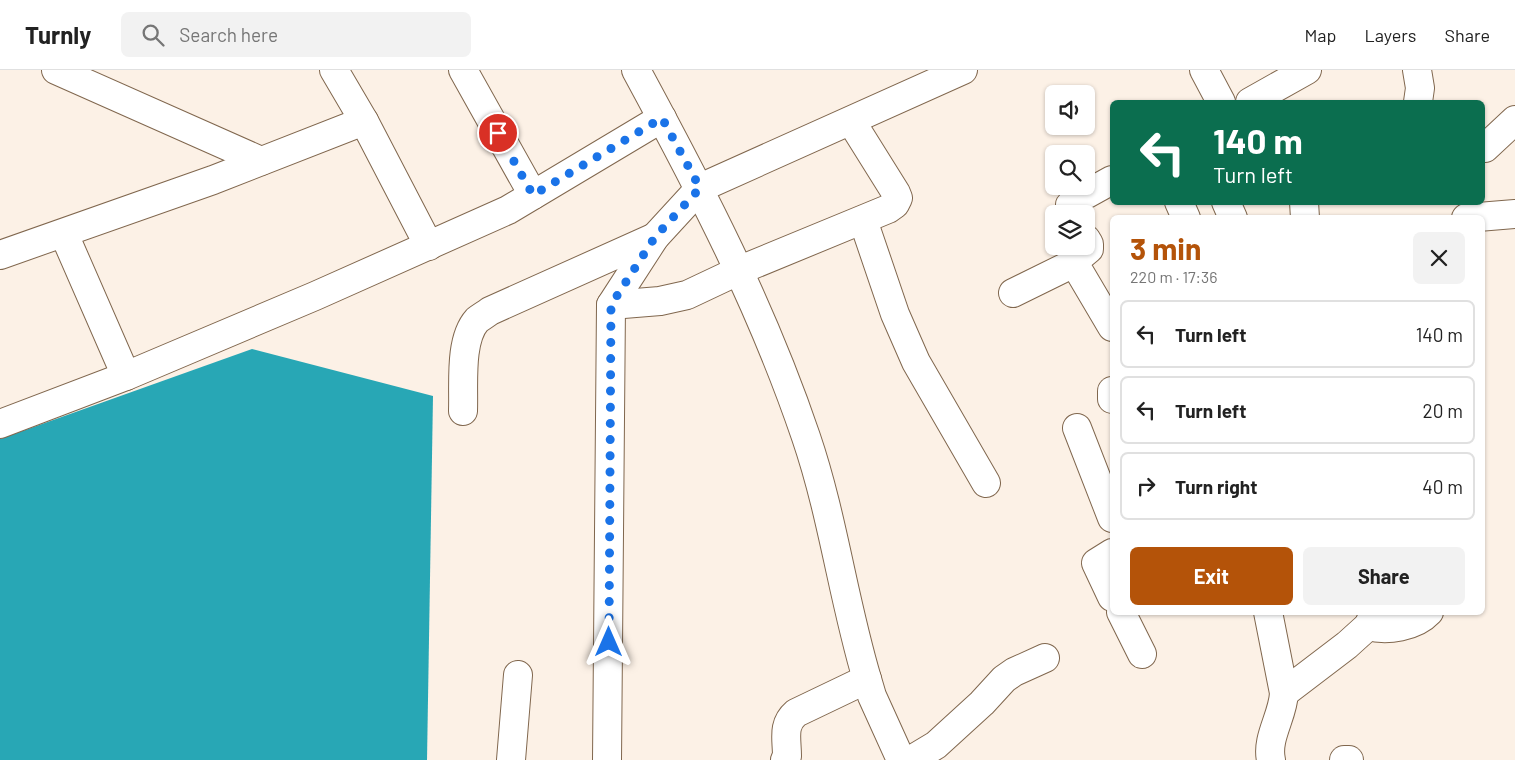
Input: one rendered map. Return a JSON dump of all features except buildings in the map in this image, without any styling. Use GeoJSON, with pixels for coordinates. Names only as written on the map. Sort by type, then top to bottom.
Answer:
{"type":"FeatureCollection","features":[{"type":"Feature","properties":{"kind":"street"},"geometry":{"type":"LineString","coordinates":[[56,70],[261,161]]}},
{"type":"Feature","properties":{"kind":"street"},"geometry":{"type":"LineString","coordinates":[[334,70],[364,120],[429,246]]}},
{"type":"Feature","properties":{"kind":"street"},"geometry":{"type":"LineString","coordinates":[[463,70],[533,195]]}},
{"type":"Feature","properties":{"kind":"street"},"geometry":{"type":"LineString","coordinates":[[636,70],[700,188],[740,270],[782,371],[806,438],[824,500],[872,696],[901,760]]}},
{"type":"Feature","properties":{"kind":"street"},"geometry":{"type":"LineString","coordinates":[[607,760],[611,305],[655,237],[700,188],[962,70]]}},
{"type":"Feature","properties":{"kind":"street"},"geometry":{"type":"LineString","coordinates":[[1204,70],[1220,100]]}},
{"type":"Feature","properties":{"kind":"street"},"geometry":{"type":"LineString","coordinates":[[1417,70],[1420,88],[1418,100]]}},
{"type":"Feature","properties":{"kind":"street"},"geometry":{"type":"LineString","coordinates":[[1253,100],[1297,72]]}},
{"type":"Feature","properties":{"kind":"street"},"geometry":{"type":"LineString","coordinates":[[0,424],[126,376],[315,296],[508,210],[662,118]]}},
{"type":"Feature","properties":{"kind":"street"},"geometry":{"type":"LineString","coordinates":[[0,255],[213,180],[364,120]]}},
{"type":"Feature","properties":{"kind":"street"},"geometry":{"type":"LineString","coordinates":[[1485,148],[1515,120]]}},
{"type":"Feature","properties":{"kind":"street"},"geometry":{"type":"LineString","coordinates":[[611,305],[687,295],[740,270],[888,210],[895,204],[898,198],[851,121]]}},
{"type":"Feature","properties":{"kind":"street"},"geometry":{"type":"LineString","coordinates":[[1070,205],[1110,181]]}},
{"type":"Feature","properties":{"kind":"street"},"geometry":{"type":"LineString","coordinates":[[1485,216],[1515,214]]}},
{"type":"Feature","properties":{"kind":"street"},"geometry":{"type":"LineString","coordinates":[[863,220],[895,314],[916,362],[986,483]]}},
{"type":"Feature","properties":{"kind":"street"},"geometry":{"type":"LineString","coordinates":[[64,234],[126,376]]}},
{"type":"Feature","properties":{"kind":"street"},"geometry":{"type":"LineString","coordinates":[[463,411],[465,348],[468,334],[477,320],[490,311],[655,237]]}},
{"type":"Feature","properties":{"kind":"street"},"geometry":{"type":"LineString","coordinates":[[1013,293],[1073,255]]}},
{"type":"Feature","properties":{"kind":"street"},"geometry":{"type":"LineString","coordinates":[[1079,255],[1076,266],[1110,324]]}},
{"type":"Feature","properties":{"kind":"street"},"geometry":{"type":"LineString","coordinates":[[1077,428],[1110,504]]}},
{"type":"Feature","properties":{"kind":"street"},"geometry":{"type":"LineString","coordinates":[[1110,554],[1096,563],[1110,593]]}},
{"type":"Feature","properties":{"kind":"street"},"geometry":{"type":"LineString","coordinates":[[1122,615],[1142,654]]}},
{"type":"Feature","properties":{"kind":"street"},"geometry":{"type":"LineString","coordinates":[[1269,615],[1284,693],[1284,705],[1270,745],[1271,760]]}},
{"type":"Feature","properties":{"kind":"street"},"geometry":{"type":"LineString","coordinates":[[1284,693],[1348,645],[1371,619],[1378,628],[1389,628],[1416,622],[1425,615]]}},
{"type":"Feature","properties":{"kind":"street"},"geometry":{"type":"LineString","coordinates":[[911,760],[936,746],[982,703],[1004,679],[1014,672],[1045,658]]}},
{"type":"Feature","properties":{"kind":"street"},"geometry":{"type":"LineString","coordinates":[[511,760],[518,675]]}},
{"type":"Feature","properties":{"kind":"street"},"geometry":{"type":"LineString","coordinates":[[785,760],[787,756],[786,726],[790,718],[796,713],[867,679]]}},
{"type":"Feature","properties":{"kind":"street"},"geometry":{"type":"LineString","coordinates":[[1344,760],[1349,760]]}},
{"type":"Feature","properties":{"kind":"water"},"geometry":{"type":"Polygon","coordinates":[[[252,349],[433,396],[427,760],[0,760],[0,439],[252,349]]]}},
{"type":"Feature","properties":{"kind":"route"},"geometry":{"type":"LineString","coordinates":[[498,133],[533,195],[662,118],[700,188],[655,237],[611,305],[609,642]]}}]}
